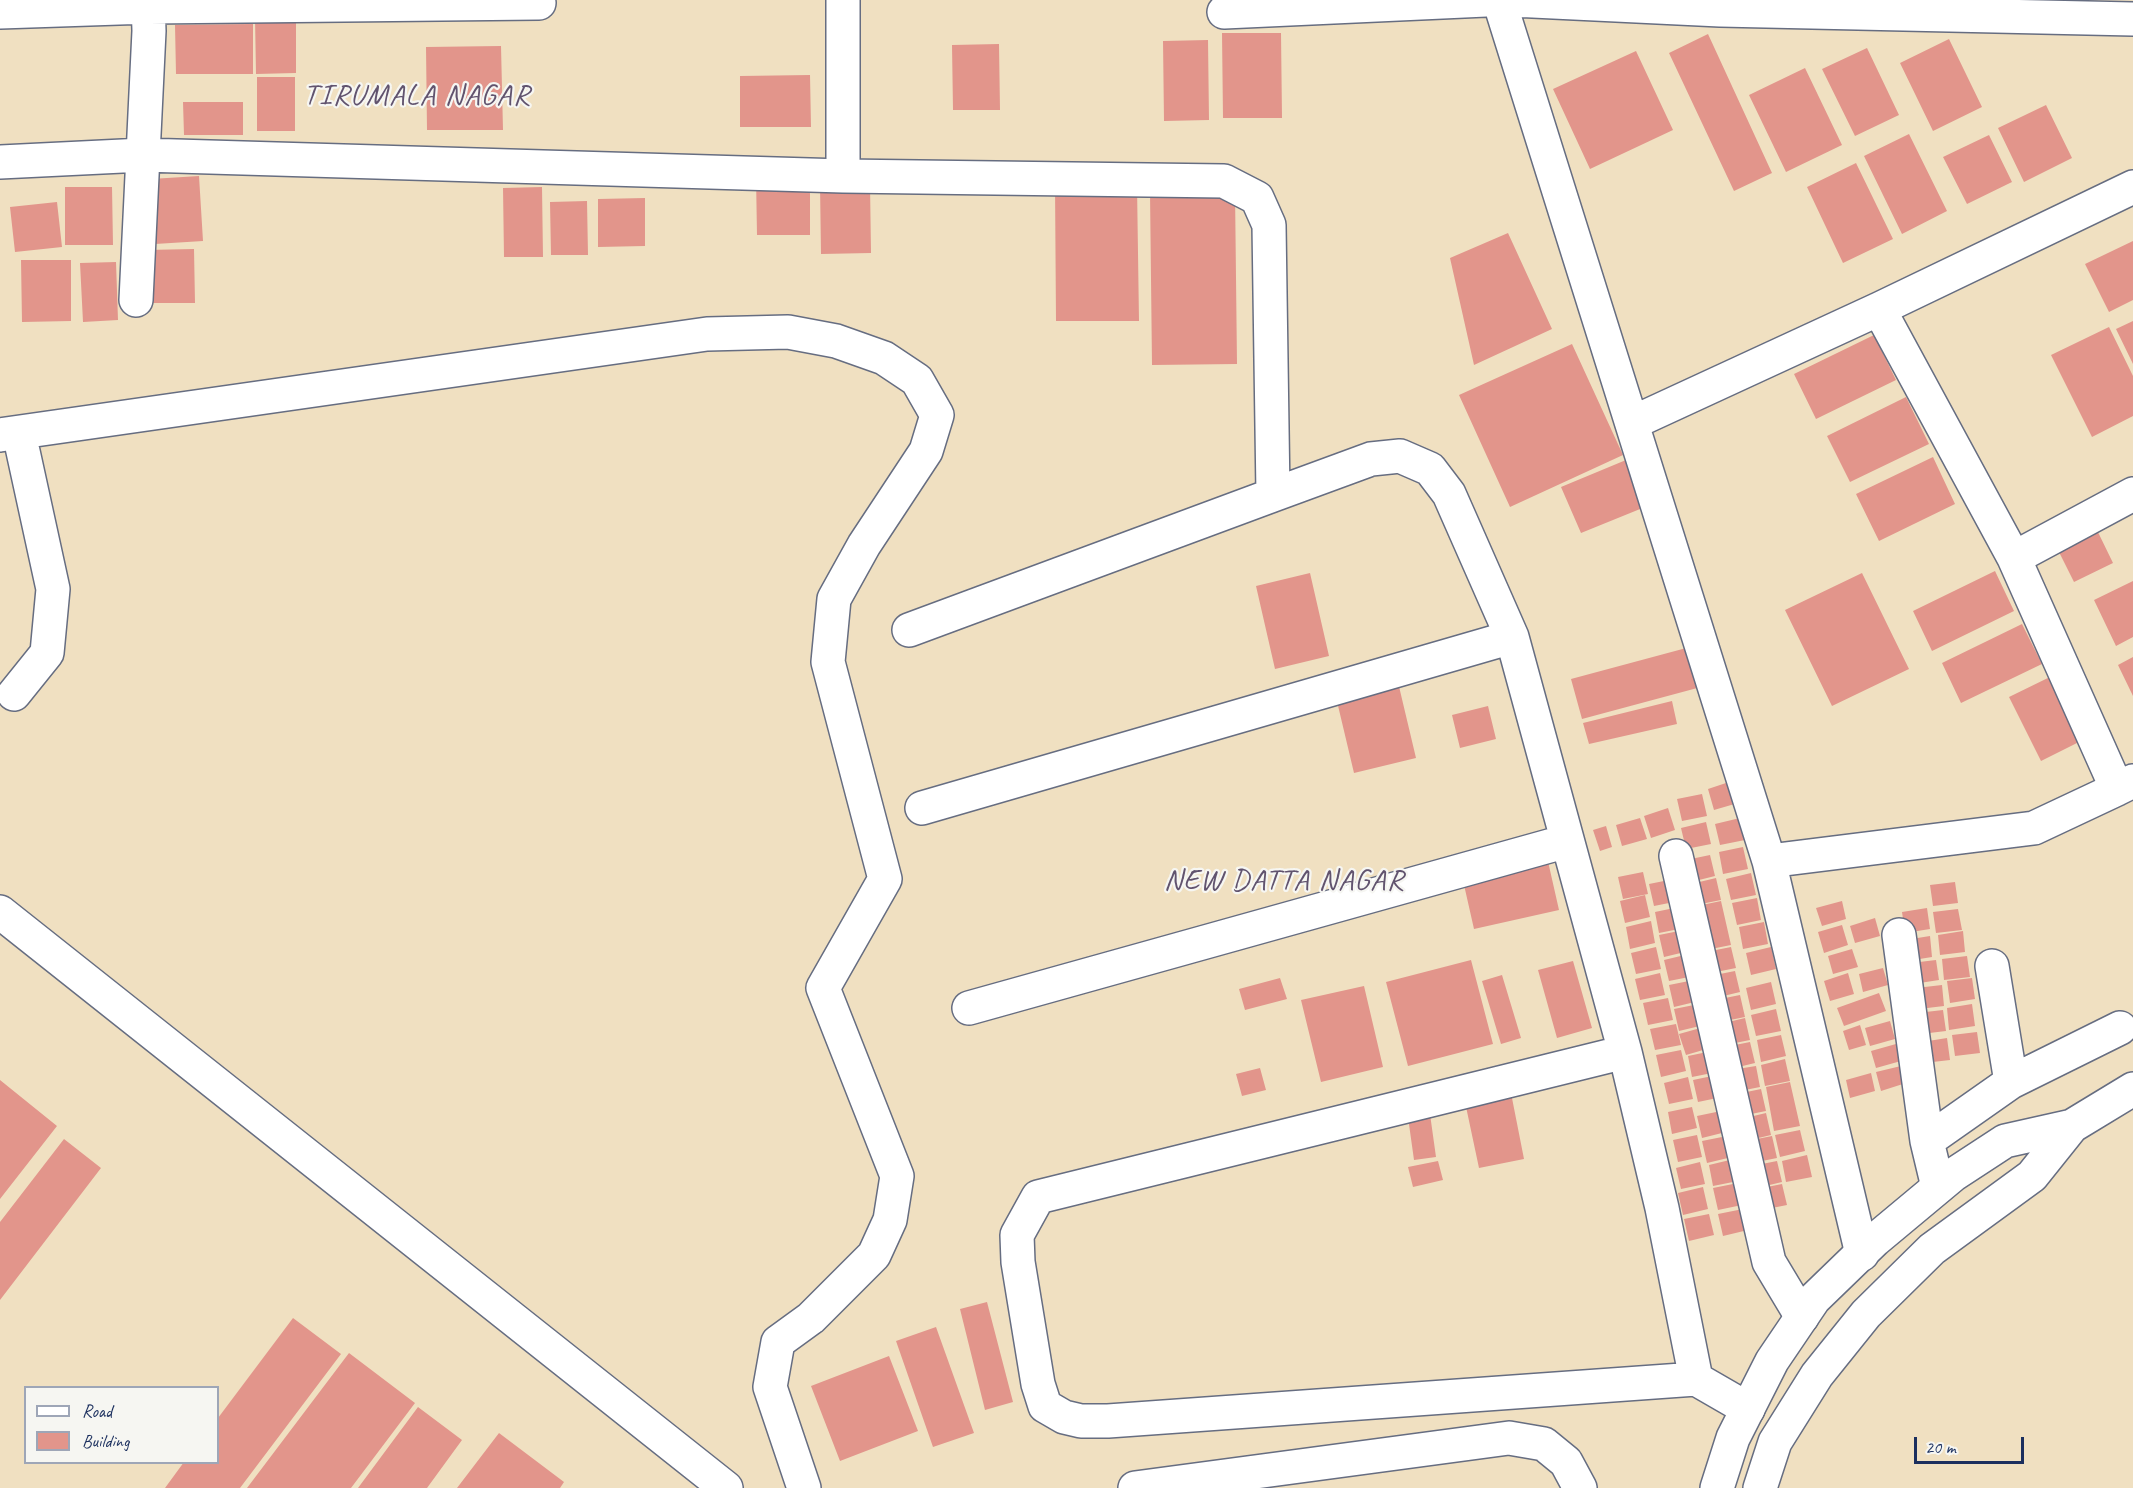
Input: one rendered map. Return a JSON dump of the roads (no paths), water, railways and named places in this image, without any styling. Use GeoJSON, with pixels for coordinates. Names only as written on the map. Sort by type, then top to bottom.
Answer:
{"type":"FeatureCollection","features":[{"type":"Feature","properties":{"kind":"street"},"geometry":{"type":"LineString","coordinates":[[843,0],[843,176]]}},
{"type":"Feature","properties":{"kind":"street"},"geometry":{"type":"LineString","coordinates":[[1224,12],[1486,0]]}},
{"type":"Feature","properties":{"kind":"street"},"geometry":{"type":"LineString","coordinates":[[1500,0],[1769,861],[1862,1254]]}},
{"type":"Feature","properties":{"kind":"street"},"geometry":{"type":"LineString","coordinates":[[1512,0],[2133,18]]}},
{"type":"Feature","properties":{"kind":"street"},"geometry":{"type":"LineString","coordinates":[[0,12],[149,4],[539,3]]}},
{"type":"Feature","properties":{"kind":"street"},"geometry":{"type":"LineString","coordinates":[[136,300],[149,4]]}},
{"type":"Feature","properties":{"kind":"street"},"geometry":{"type":"LineString","coordinates":[[0,162],[143,155],[843,176],[1224,181],[1257,198],[1269,225],[1273,495]]}},
{"type":"Feature","properties":{"kind":"street"},"geometry":{"type":"LineString","coordinates":[[1632,423],[1879,309],[2133,187]]}},
{"type":"Feature","properties":{"kind":"street"},"geometry":{"type":"LineString","coordinates":[[1769,861],[2034,828],[2125,785],[2014,558],[1879,309]]}},
{"type":"Feature","properties":{"kind":"street"},"geometry":{"type":"LineString","coordinates":[[5,697],[47,653],[53,590],[9,434],[707,334],[788,332],[836,341],[884,358],[917,380],[937,415],[929,442],[926,451],[864,545],[834,599],[828,662],[885,879],[823,988],[897,1176],[890,1220],[874,1256],[811,1318],[778,1342],[770,1387],[804,1488]]}},
{"type":"Feature","properties":{"kind":"street"},"geometry":{"type":"LineString","coordinates":[[909,630],[1371,459],[1400,456],[1430,469],[1449,494],[1512,637],[1625,1052],[1662,1208],[1696,1379]]}},
{"type":"Feature","properties":{"kind":"street"},"geometry":{"type":"LineString","coordinates":[[2014,558],[2133,494]]}},
{"type":"Feature","properties":{"kind":"street"},"geometry":{"type":"LineString","coordinates":[[922,808],[1512,637]]}},
{"type":"Feature","properties":{"kind":"street"},"geometry":{"type":"LineString","coordinates":[[969,1008],[1567,841]]}},
{"type":"Feature","properties":{"kind":"street"},"geometry":{"type":"LineString","coordinates":[[1676,856],[1768,1262],[1802,1317]]}},
{"type":"Feature","properties":{"kind":"street"},"geometry":{"type":"LineString","coordinates":[[0,912],[726,1488]]}},
{"type":"Feature","properties":{"kind":"street"},"geometry":{"type":"LineString","coordinates":[[1899,935],[1927,1141],[1938,1187]]}},
{"type":"Feature","properties":{"kind":"street"},"geometry":{"type":"LineString","coordinates":[[1992,966],[2011,1082]]}},
{"type":"Feature","properties":{"kind":"street"},"geometry":{"type":"LineString","coordinates":[[1927,1141],[2011,1082],[2121,1028]]}},
{"type":"Feature","properties":{"kind":"street"},"geometry":{"type":"LineString","coordinates":[[1625,1052],[1038,1197],[1017,1235],[1018,1262],[1038,1384],[1045,1406],[1064,1417],[1081,1421],[1108,1421],[1696,1379],[1748,1409]]}},
{"type":"Feature","properties":{"kind":"street"},"geometry":{"type":"LineString","coordinates":[[1717,1488],[1733,1438],[1772,1361],[1814,1299],[1938,1187],[2005,1140],[2072,1126],[2133,1089]]}},
{"type":"Feature","properties":{"kind":"street"},"geometry":{"type":"LineString","coordinates":[[1760,1488],[1774,1442],[1817,1375],[1866,1314],[1932,1249],[2032,1176],[2072,1126]]}},
{"type":"Feature","properties":{"kind":"street"},"geometry":{"type":"LineString","coordinates":[[1135,1488],[1509,1438],[1544,1444],[1566,1462],[1580,1488]]}},
{"type":"Feature","properties":{"kind":"district","name":"TIRUMALA NAGAR"},"geometry":{"type":"Point","coordinates":[417,96]}},
{"type":"Feature","properties":{"kind":"district","name":"NEW DATTA NAGAR"},"geometry":{"type":"Point","coordinates":[1284,881]}}]}
